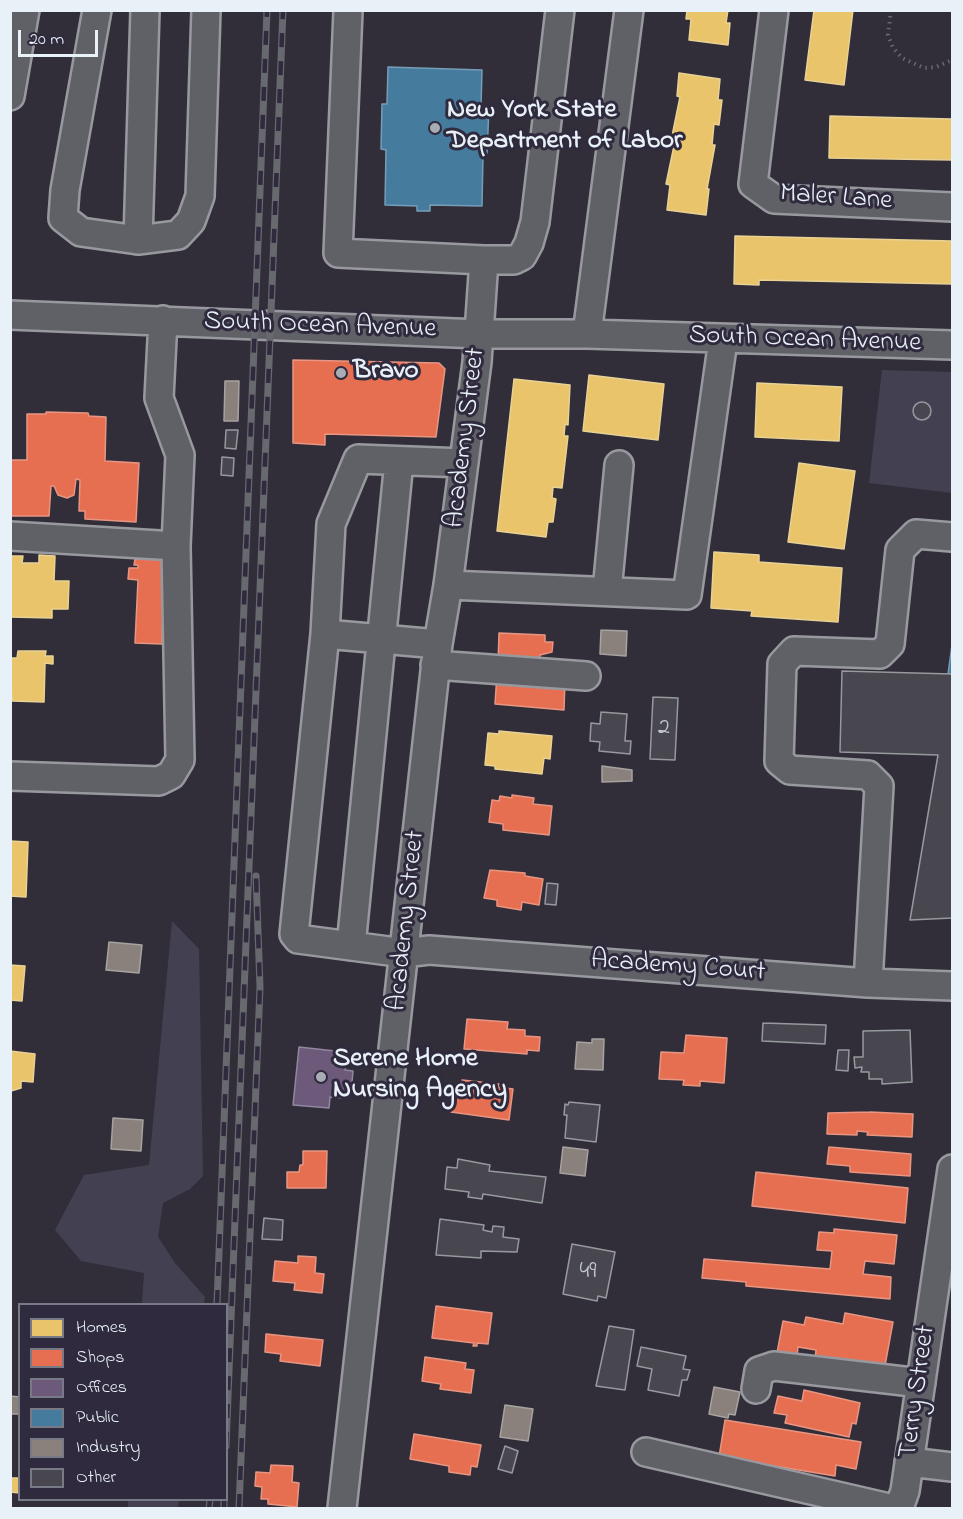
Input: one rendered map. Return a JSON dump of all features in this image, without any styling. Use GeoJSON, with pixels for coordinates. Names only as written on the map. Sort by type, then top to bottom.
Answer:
{"type":"FeatureCollection","features":[{"type":"Feature","properties":{"kind":"street"},"geometry":{"type":"LineString","coordinates":[[10,96],[16,40],[26,10]]}},
{"type":"Feature","properties":{"kind":"street"},"geometry":{"type":"LineString","coordinates":[[97,10],[65,190],[63,218],[81,232],[138,240],[178,235],[191,221],[200,196],[206,10]]}},
{"type":"Feature","properties":{"kind":"street"},"geometry":{"type":"LineString","coordinates":[[138,240],[145,10]]}},
{"type":"Feature","properties":{"kind":"street"},"geometry":{"type":"LineString","coordinates":[[348,11],[338,253],[514,260],[522,256],[529,243],[535,222],[560,10]]}},
{"type":"Feature","properties":{"kind":"street"},"geometry":{"type":"LineString","coordinates":[[587,334],[629,10]]}},
{"type":"Feature","properties":{"kind":"street","name":"Maler Lane"},"geometry":{"type":"LineString","coordinates":[[774,10],[753,184],[774,199],[952,207]]}},
{"type":"Feature","properties":{"kind":"street","name":"Academy Street"},"geometry":{"type":"LineString","coordinates":[[342,1509],[436,654],[448,585],[480,334],[484,260]]}},
{"type":"Feature","properties":{"kind":"street","name":"South Ocean Avenue"},"geometry":{"type":"LineString","coordinates":[[10,315],[480,334],[587,334],[723,340],[952,345]]}},
{"type":"Feature","properties":{"kind":"street"},"geometry":{"type":"LineString","coordinates":[[10,776],[159,781],[171,775],[180,760],[176,546],[180,455],[159,398],[163,320]]}},
{"type":"Feature","properties":{"kind":"street"},"geometry":{"type":"LineString","coordinates":[[448,585],[687,595],[723,340]]}},
{"type":"Feature","properties":{"kind":"street"},"geometry":{"type":"LineString","coordinates":[[464,463],[358,459],[329,535],[325,634],[383,639],[436,654],[586,676]]}},
{"type":"Feature","properties":{"kind":"street"},"geometry":{"type":"LineString","coordinates":[[351,946],[399,461]]}},
{"type":"Feature","properties":{"kind":"street"},"geometry":{"type":"LineString","coordinates":[[607,591],[619,465]]}},
{"type":"Feature","properties":{"kind":"street"},"geometry":{"type":"LineString","coordinates":[[868,983],[879,786],[868,775],[790,770],[779,761],[782,664],[794,651],[880,654],[890,644],[900,550],[916,534],[952,537]]}},
{"type":"Feature","properties":{"kind":"street"},"geometry":{"type":"LineString","coordinates":[[10,536],[176,546]]}},
{"type":"Feature","properties":{"kind":"street","name":"Academy Court"},"geometry":{"type":"LineString","coordinates":[[325,634],[294,934],[298,939],[404,953],[429,950],[868,983],[952,986]]}},
{"type":"Feature","properties":{"kind":"street","name":"Terry Street"},"geometry":{"type":"LineString","coordinates":[[899,1509],[909,1462],[952,1169]]}},
{"type":"Feature","properties":{"kind":"street"},"geometry":{"type":"LineString","coordinates":[[756,1389],[759,1371],[774,1366],[921,1383]]}},
{"type":"Feature","properties":{"kind":"street"},"geometry":{"type":"LineString","coordinates":[[646,1452],[889,1509]]}},
{"type":"Feature","properties":{"kind":"street"},"geometry":{"type":"LineString","coordinates":[[909,1462],[952,1467]]}},
{"type":"Feature","properties":{"kind":"path"},"geometry":{"type":"LineString","coordinates":[[891,10],[888,35],[893,48],[902,58],[924,68],[936,67],[952,60]]}},
{"type":"Feature","properties":{"kind":"shaded area"},"geometry":{"type":"Polygon","coordinates":[[[882,370],[952,372],[952,493],[869,483],[882,370]]]}},
{"type":"Feature","properties":{"kind":"shaded area"},"geometry":{"type":"Polygon","coordinates":[[[172,921],[199,949],[203,1176],[190,1189],[163,1203],[158,1237],[175,1263],[205,1297],[204,1303],[142,1303],[144,1273],[81,1261],[55,1230],[84,1175],[149,1165],[172,921]]]}},
{"type":"Feature","properties":{"kind":"shaded area"},"geometry":{"type":"Polygon","coordinates":[[[128,1501],[179,1501],[178,1508],[128,1508],[128,1501]]]}},
{"type":"Feature","properties":{"kind":"building: Homes"},"geometry":{"type":"Polygon","coordinates":[[[687,10],[728,10],[726,23],[730,23],[728,45],[689,40],[691,19],[686,19],[687,10]]]}},
{"type":"Feature","properties":{"kind":"building: Homes"},"geometry":{"type":"Polygon","coordinates":[[[814,10],[853,10],[844,85],[805,80],[814,10]]]}},
{"type":"Feature","properties":{"kind":"building: Homes"},"geometry":{"type":"Polygon","coordinates":[[[679,73],[720,79],[718,100],[722,100],[719,125],[714,124],[712,145],[715,145],[707,189],[709,189],[706,215],[667,210],[670,185],[666,184],[675,141],[671,141],[680,97],[677,96],[679,73]]]}},
{"type":"Feature","properties":{"kind":"building: Homes"},"geometry":{"type":"Polygon","coordinates":[[[830,116],[952,119],[952,160],[829,158],[830,116]]]}},
{"type":"Feature","properties":{"kind":"building: Homes"},"geometry":{"type":"Polygon","coordinates":[[[735,236],[952,241],[952,284],[759,280],[759,285],[734,284],[735,236]]]}},
{"type":"Feature","properties":{"kind":"building: Homes"},"geometry":{"type":"Polygon","coordinates":[[[589,375],[664,384],[658,440],[583,431],[589,375]]]}},
{"type":"Feature","properties":{"kind":"building: Homes"},"geometry":{"type":"Polygon","coordinates":[[[514,379],[570,385],[568,425],[565,424],[564,436],[568,436],[562,488],[553,487],[552,498],[556,499],[553,522],[548,522],[546,537],[497,531],[514,379]]]}},
{"type":"Feature","properties":{"kind":"building: Homes"},"geometry":{"type":"Polygon","coordinates":[[[757,383],[842,387],[839,441],[755,437],[757,383]]]}},
{"type":"Feature","properties":{"kind":"building: Homes"},"geometry":{"type":"Polygon","coordinates":[[[799,463],[855,471],[844,549],[788,542],[799,463]]]}},
{"type":"Feature","properties":{"kind":"building: Homes"},"geometry":{"type":"Polygon","coordinates":[[[714,552],[759,555],[759,562],[842,568],[838,622],[751,616],[752,611],[711,608],[714,552]]]}},
{"type":"Feature","properties":{"kind":"building: Homes"},"geometry":{"type":"Polygon","coordinates":[[[39,555],[55,556],[54,581],[69,581],[68,609],[52,609],[52,618],[10,617],[10,556],[23,556],[22,563],[39,563],[39,555]]]}},
{"type":"Feature","properties":{"kind":"building: Homes"},"geometry":{"type":"Polygon","coordinates":[[[18,651],[46,651],[45,656],[53,656],[53,664],[45,663],[44,702],[12,701],[10,658],[17,658],[18,651]]]}},
{"type":"Feature","properties":{"kind":"building: Homes"},"geometry":{"type":"Polygon","coordinates":[[[499,731],[552,736],[550,759],[544,758],[542,774],[495,769],[495,766],[485,765],[488,733],[499,734],[499,731]]]}},
{"type":"Feature","properties":{"kind":"building: Homes"},"geometry":{"type":"Polygon","coordinates":[[[10,841],[28,842],[26,897],[10,896],[10,841]]]}},
{"type":"Feature","properties":{"kind":"building: Homes"},"geometry":{"type":"Polygon","coordinates":[[[10,965],[25,966],[22,1001],[10,1000],[10,965]]]}},
{"type":"Feature","properties":{"kind":"building: Homes"},"geometry":{"type":"Polygon","coordinates":[[[10,1051],[35,1054],[33,1082],[21,1081],[21,1088],[11,1091],[11,1097],[10,1051]]]}},
{"type":"Feature","properties":{"kind":"building: Homes"},"geometry":{"type":"Polygon","coordinates":[[[10,1478],[18,1478],[18,1493],[10,1492],[10,1478]]]}},
{"type":"Feature","properties":{"kind":"building: Shops"},"geometry":{"type":"Polygon","coordinates":[[[293,360],[439,363],[445,369],[436,437],[325,434],[325,445],[293,443],[293,360]]]}},
{"type":"Feature","properties":{"kind":"building: Shops"},"geometry":{"type":"Polygon","coordinates":[[[46,412],[88,413],[89,416],[106,417],[105,461],[139,463],[136,522],[85,519],[85,511],[79,511],[80,480],[76,479],[74,495],[67,498],[58,495],[54,486],[51,486],[49,516],[10,516],[10,460],[27,460],[27,414],[46,414],[46,412]]]}},
{"type":"Feature","properties":{"kind":"building: Shops"},"geometry":{"type":"Polygon","coordinates":[[[135,559],[165,560],[162,644],[135,643],[138,580],[128,579],[129,568],[138,568],[138,565],[134,565],[135,559]]]}},
{"type":"Feature","properties":{"kind":"building: Shops"},"geometry":{"type":"Polygon","coordinates":[[[499,633],[545,635],[545,642],[553,642],[552,652],[540,655],[539,666],[498,664],[499,633]]]}},
{"type":"Feature","properties":{"kind":"building: Shops"},"geometry":{"type":"Polygon","coordinates":[[[497,674],[565,679],[564,710],[495,704],[497,674]]]}},
{"type":"Feature","properties":{"kind":"building: Shops"},"geometry":{"type":"Polygon","coordinates":[[[512,795],[534,798],[533,804],[552,806],[549,835],[503,830],[503,824],[489,822],[492,800],[499,801],[500,796],[512,798],[512,795]]]}},
{"type":"Feature","properties":{"kind":"building: Shops"},"geometry":{"type":"Polygon","coordinates":[[[490,870],[525,873],[525,876],[543,879],[539,905],[522,902],[521,910],[497,906],[497,900],[484,898],[490,870]]]}},
{"type":"Feature","properties":{"kind":"building: Shops"},"geometry":{"type":"Polygon","coordinates":[[[467,1019],[508,1022],[507,1029],[525,1030],[525,1036],[540,1037],[539,1051],[527,1050],[527,1054],[464,1049],[467,1019]]]}},
{"type":"Feature","properties":{"kind":"building: Shops"},"geometry":{"type":"Polygon","coordinates":[[[686,1035],[727,1038],[724,1083],[700,1081],[700,1086],[683,1085],[684,1080],[659,1079],[661,1052],[684,1053],[686,1035]]]}},
{"type":"Feature","properties":{"kind":"building: Shops"},"geometry":{"type":"Polygon","coordinates":[[[462,1080],[499,1084],[498,1087],[513,1089],[509,1120],[451,1112],[455,1085],[462,1086],[462,1080]]]}},
{"type":"Feature","properties":{"kind":"building: Shops"},"geometry":{"type":"Polygon","coordinates":[[[828,1113],[913,1114],[912,1137],[867,1135],[868,1132],[857,1131],[857,1135],[827,1134],[828,1113]]]}},
{"type":"Feature","properties":{"kind":"building: Shops"},"geometry":{"type":"Polygon","coordinates":[[[829,1147],[911,1154],[910,1176],[850,1172],[850,1166],[827,1164],[829,1147]]]}},
{"type":"Feature","properties":{"kind":"building: Shops"},"geometry":{"type":"Polygon","coordinates":[[[303,1151],[327,1151],[326,1188],[287,1188],[287,1172],[299,1172],[300,1165],[303,1165],[303,1151]]]}},
{"type":"Feature","properties":{"kind":"building: Shops"},"geometry":{"type":"Polygon","coordinates":[[[756,1172],[908,1188],[905,1223],[752,1206],[756,1172]]]}},
{"type":"Feature","properties":{"kind":"building: Shops"},"geometry":{"type":"Polygon","coordinates":[[[834,1229],[897,1235],[894,1264],[865,1261],[863,1274],[891,1277],[890,1299],[746,1286],[746,1282],[702,1278],[704,1259],[830,1269],[832,1251],[817,1250],[819,1232],[834,1233],[834,1229]]]}},
{"type":"Feature","properties":{"kind":"building: Shops"},"geometry":{"type":"Polygon","coordinates":[[[298,1256],[316,1257],[315,1273],[324,1274],[322,1293],[294,1290],[295,1283],[273,1281],[275,1261],[298,1263],[298,1256]]]}},
{"type":"Feature","properties":{"kind":"building: Shops"},"geometry":{"type":"Polygon","coordinates":[[[436,1306],[492,1313],[488,1344],[477,1343],[477,1346],[473,1346],[474,1343],[432,1338],[436,1306]]]}},
{"type":"Feature","properties":{"kind":"building: Shops"},"geometry":{"type":"Polygon","coordinates":[[[845,1313],[893,1322],[884,1371],[815,1359],[816,1350],[798,1347],[797,1357],[777,1353],[783,1321],[804,1325],[806,1317],[843,1324],[845,1313]]]}},
{"type":"Feature","properties":{"kind":"building: Shops"},"geometry":{"type":"Polygon","coordinates":[[[266,1334],[323,1340],[320,1366],[280,1361],[281,1354],[265,1352],[266,1334]]]}},
{"type":"Feature","properties":{"kind":"building: Shops"},"geometry":{"type":"Polygon","coordinates":[[[425,1357],[466,1363],[465,1369],[474,1370],[471,1393],[440,1389],[441,1384],[422,1381],[425,1357]]]}},
{"type":"Feature","properties":{"kind":"building: Shops"},"geometry":{"type":"Polygon","coordinates":[[[804,1390],[860,1403],[856,1424],[852,1423],[849,1437],[785,1423],[787,1415],[774,1413],[778,1396],[802,1401],[804,1390]]]}},
{"type":"Feature","properties":{"kind":"building: Shops"},"geometry":{"type":"Polygon","coordinates":[[[725,1420],[861,1442],[856,1469],[836,1465],[835,1476],[719,1457],[725,1420]]]}},
{"type":"Feature","properties":{"kind":"building: Shops"},"geometry":{"type":"Polygon","coordinates":[[[414,1434],[481,1445],[477,1467],[471,1466],[470,1475],[449,1472],[449,1466],[410,1459],[414,1434]]]}},
{"type":"Feature","properties":{"kind":"building: Shops"},"geometry":{"type":"Polygon","coordinates":[[[271,1465],[293,1466],[292,1482],[299,1483],[297,1507],[268,1504],[268,1499],[261,1499],[262,1487],[255,1486],[256,1472],[270,1473],[271,1465]]]}},
{"type":"Feature","properties":{"kind":"building: Offices"},"geometry":{"type":"Polygon","coordinates":[[[299,1047],[335,1051],[333,1065],[346,1066],[345,1070],[353,1071],[351,1094],[342,1093],[342,1098],[330,1097],[329,1108],[293,1105],[299,1047]]]}},
{"type":"Feature","properties":{"kind":"building: Public","name":"New York State Department of Labor"},"geometry":{"type":"Polygon","coordinates":[[[388,67],[482,70],[481,107],[489,107],[487,154],[483,154],[482,206],[430,205],[430,211],[417,211],[417,206],[385,205],[386,150],[381,149],[382,104],[387,104],[388,67]]]}},
{"type":"Feature","properties":{"kind":"building: Public"},"geometry":{"type":"Polygon","coordinates":[[[952,645],[952,674],[948,674],[952,645]]]}},
{"type":"Feature","properties":{"kind":"building: Industry"},"geometry":{"type":"Polygon","coordinates":[[[225,381],[239,381],[238,421],[224,421],[225,381]]]}},
{"type":"Feature","properties":{"kind":"building: Industry"},"geometry":{"type":"Polygon","coordinates":[[[601,630],[627,631],[626,656],[600,654],[601,630]]]}},
{"type":"Feature","properties":{"kind":"building: Industry"},"geometry":{"type":"Polygon","coordinates":[[[602,766],[632,770],[632,781],[602,782],[602,766]]]}},
{"type":"Feature","properties":{"kind":"building: Industry"},"geometry":{"type":"Polygon","coordinates":[[[109,942],[142,945],[139,973],[106,970],[109,942]]]}},
{"type":"Feature","properties":{"kind":"building: Industry"},"geometry":{"type":"Polygon","coordinates":[[[592,1039],[604,1039],[603,1070],[575,1069],[577,1042],[592,1043],[592,1039]]]}},
{"type":"Feature","properties":{"kind":"building: Industry"},"geometry":{"type":"Polygon","coordinates":[[[113,1118],[143,1120],[141,1151],[111,1149],[113,1118]]]}},
{"type":"Feature","properties":{"kind":"building: Industry"},"geometry":{"type":"Polygon","coordinates":[[[563,1147],[588,1150],[585,1176],[560,1173],[563,1147]]]}},
{"type":"Feature","properties":{"kind":"building: Industry"},"geometry":{"type":"Polygon","coordinates":[[[714,1387],[740,1392],[735,1415],[729,1414],[728,1418],[709,1414],[714,1387]]]}},
{"type":"Feature","properties":{"kind":"building: Industry"},"geometry":{"type":"Polygon","coordinates":[[[10,1396],[18,1397],[18,1414],[10,1414],[10,1396]]]}},
{"type":"Feature","properties":{"kind":"building: Industry"},"geometry":{"type":"Polygon","coordinates":[[[505,1405],[533,1409],[528,1441],[500,1437],[505,1405]]]}},
{"type":"Feature","properties":{"kind":"building: Other"},"geometry":{"type":"Polygon","coordinates":[[[922,402],[928,405],[931,411],[928,417],[922,420],[916,417],[913,411],[916,405],[922,402]]]}},
{"type":"Feature","properties":{"kind":"building: Other"},"geometry":{"type":"Polygon","coordinates":[[[226,430],[238,430],[236,449],[225,448],[226,430]]]}},
{"type":"Feature","properties":{"kind":"building: Other"},"geometry":{"type":"Polygon","coordinates":[[[222,457],[234,458],[233,476],[221,475],[222,457]]]}},
{"type":"Feature","properties":{"kind":"building: Other"},"geometry":{"type":"Polygon","coordinates":[[[842,671],[952,674],[952,918],[910,920],[938,755],[840,752],[842,671]]]}},
{"type":"Feature","properties":{"kind":"building: Other"},"geometry":{"type":"Polygon","coordinates":[[[653,697],[678,698],[675,760],[650,759],[653,697]]]}},
{"type":"Feature","properties":{"kind":"building: Other"},"geometry":{"type":"Polygon","coordinates":[[[601,712],[627,714],[625,741],[631,741],[630,754],[599,751],[600,742],[590,741],[591,723],[600,724],[601,712]]]}},
{"type":"Feature","properties":{"kind":"building: Other"},"geometry":{"type":"Polygon","coordinates":[[[547,883],[558,884],[556,905],[545,904],[547,883]]]}},
{"type":"Feature","properties":{"kind":"building: Other"},"geometry":{"type":"Polygon","coordinates":[[[763,1023],[826,1025],[825,1044],[762,1041],[763,1023]]]}},
{"type":"Feature","properties":{"kind":"building: Other"},"geometry":{"type":"Polygon","coordinates":[[[910,1030],[912,1082],[882,1084],[882,1079],[869,1079],[869,1072],[861,1072],[862,1067],[855,1068],[854,1057],[863,1057],[863,1031],[910,1030]]]}},
{"type":"Feature","properties":{"kind":"building: Other"},"geometry":{"type":"Polygon","coordinates":[[[838,1050],[849,1050],[848,1071],[836,1070],[838,1050]]]}},
{"type":"Feature","properties":{"kind":"building: Other"},"geometry":{"type":"Polygon","coordinates":[[[569,1102],[600,1105],[596,1142],[565,1138],[567,1115],[564,1115],[565,1104],[568,1105],[569,1102]]]}},
{"type":"Feature","properties":{"kind":"building: Other"},"geometry":{"type":"Polygon","coordinates":[[[458,1159],[490,1165],[489,1171],[546,1177],[542,1203],[483,1194],[482,1199],[468,1197],[469,1192],[445,1189],[447,1167],[457,1168],[458,1159]]]}},
{"type":"Feature","properties":{"kind":"building: Other"},"geometry":{"type":"Polygon","coordinates":[[[264,1218],[283,1220],[282,1240],[262,1239],[264,1218]]]}},
{"type":"Feature","properties":{"kind":"building: Other"},"geometry":{"type":"Polygon","coordinates":[[[440,1219],[484,1225],[483,1230],[492,1232],[493,1226],[504,1227],[503,1237],[519,1239],[517,1252],[481,1251],[481,1258],[436,1255],[440,1219]]]}},
{"type":"Feature","properties":{"kind":"building: Other"},"geometry":{"type":"Polygon","coordinates":[[[572,1244],[615,1252],[606,1298],[598,1296],[597,1301],[563,1294],[572,1244]]]}},
{"type":"Feature","properties":{"kind":"building: Other"},"geometry":{"type":"Polygon","coordinates":[[[609,1326],[634,1330],[625,1390],[596,1386],[609,1326]]]}},
{"type":"Feature","properties":{"kind":"building: Other"},"geometry":{"type":"Polygon","coordinates":[[[641,1347],[686,1356],[683,1369],[690,1370],[687,1380],[682,1380],[679,1396],[648,1390],[652,1369],[637,1366],[641,1347]]]}},
{"type":"Feature","properties":{"kind":"building: Other"},"geometry":{"type":"Polygon","coordinates":[[[505,1446],[518,1451],[512,1473],[498,1469],[505,1446]]]}},
{"type":"Feature","properties":{"kind":"railway"},"geometry":{"type":"LineString","coordinates":[[217,1303],[267,10]]}},
{"type":"Feature","properties":{"kind":"railway"},"geometry":{"type":"LineString","coordinates":[[228,1396],[283,10]]}},
{"type":"Feature","properties":{"kind":"railway"},"geometry":{"type":"LineString","coordinates":[[239,1508],[260,987],[256,876]]}},
{"type":"Feature","properties":{"kind":"railway"},"geometry":{"type":"LineString","coordinates":[[209,1508],[210,1501]]}},
{"type":"Feature","properties":{"kind":"railway"},"geometry":{"type":"LineString","coordinates":[[224,1501],[224,1508]]}},
{"type":"Feature","properties":{"kind":"place","name":"New York State Department of Labor"},"geometry":{"type":"Point","coordinates":[435,128]}},
{"type":"Feature","properties":{"kind":"place","name":"Bravo"},"geometry":{"type":"Point","coordinates":[341,373]}},
{"type":"Feature","properties":{"kind":"place","name":"Serene Home Nursing Agency"},"geometry":{"type":"Point","coordinates":[321,1077]}}]}
